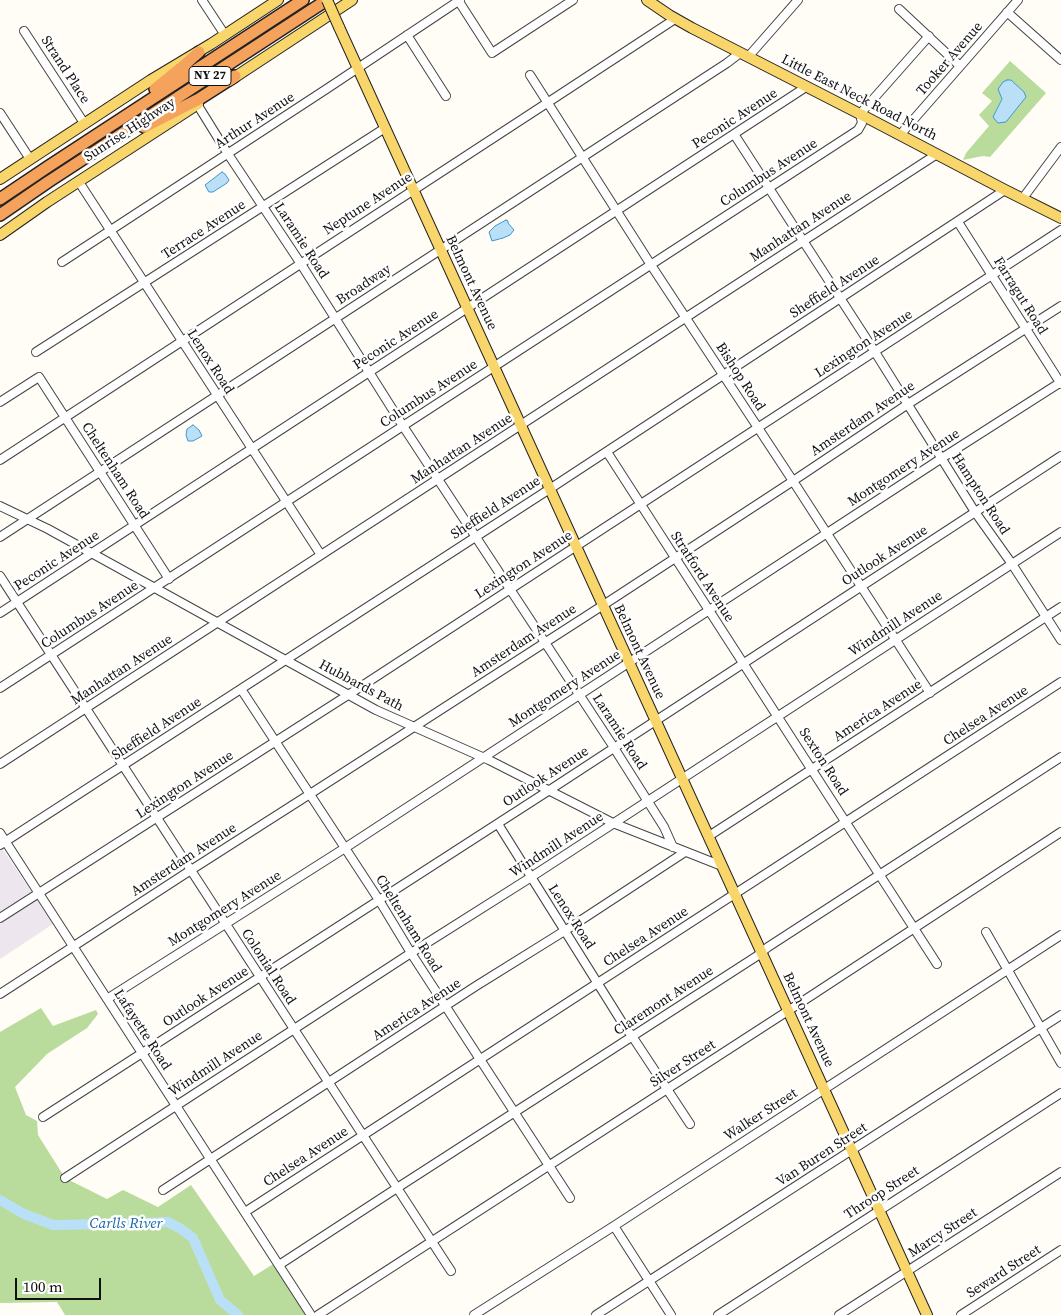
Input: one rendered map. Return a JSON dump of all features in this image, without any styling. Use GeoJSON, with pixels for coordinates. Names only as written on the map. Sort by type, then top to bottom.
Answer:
{"type":"FeatureCollection","features":[{"type":"Feature","properties":{"kind":"highway","name":"Sunrise Highway"},"geometry":{"type":"LineString","coordinates":[[0,199],[303,0]]}},
{"type":"Feature","properties":{"kind":"highway","name":"Sunrise Highway"},"geometry":{"type":"LineString","coordinates":[[0,215],[327,0]]}},
{"type":"Feature","properties":{"kind":"highway"},"geometry":{"type":"LineString","coordinates":[[105,129],[182,68],[199,52]]}},
{"type":"Feature","properties":{"kind":"highway"},"geometry":{"type":"LineString","coordinates":[[94,152],[199,99],[235,76]]}},
{"type":"Feature","properties":{"kind":"main road"},"geometry":{"type":"LineString","coordinates":[[0,179],[84,123],[199,52],[278,0]]}},
{"type":"Feature","properties":{"kind":"main road","name":"Belmont Avenue"},"geometry":{"type":"LineString","coordinates":[[327,0],[927,1315]]}},
{"type":"Feature","properties":{"kind":"main road","name":"Sunrise Highway"},"geometry":{"type":"LineString","coordinates":[[0,235],[197,104],[235,76],[352,0]]}},
{"type":"Feature","properties":{"kind":"main road","name":"Little East Neck Road North"},"geometry":{"type":"LineString","coordinates":[[646,0],[675,19],[1061,218]]}},
{"type":"Feature","properties":{"kind":"street"},"geometry":{"type":"LineString","coordinates":[[202,0],[225,35]]}},
{"type":"Feature","properties":{"kind":"street"},"geometry":{"type":"LineString","coordinates":[[459,0],[492,53],[573,0]]}},
{"type":"Feature","properties":{"kind":"street","name":"Arthur Avenue"},"geometry":{"type":"LineString","coordinates":[[62,262],[459,0]]}},
{"type":"Feature","properties":{"kind":"street","name":"Broadway"},"geometry":{"type":"LineString","coordinates":[[0,537],[727,63],[744,55],[798,0]]}},
{"type":"Feature","properties":{"kind":"street","name":"Tooker Avenue"},"geometry":{"type":"LineString","coordinates":[[900,135],[1018,0]]}},
{"type":"Feature","properties":{"kind":"street"},"geometry":{"type":"LineString","coordinates":[[899,9],[960,66]]}},
{"type":"Feature","properties":{"kind":"street"},"geometry":{"type":"LineString","coordinates":[[1007,12],[1061,60]]}},
{"type":"Feature","properties":{"kind":"street","name":"Neptune Avenue"},"geometry":{"type":"LineString","coordinates":[[0,460],[675,19]]}},
{"type":"Feature","properties":{"kind":"street","name":"Strand Place"},"geometry":{"type":"LineString","coordinates":[[24,31],[84,123]]}},
{"type":"Feature","properties":{"kind":"street"},"geometry":{"type":"LineString","coordinates":[[407,35],[446,96]]}},
{"type":"Feature","properties":{"kind":"street","name":"Columbus Avenue"},"geometry":{"type":"LineString","coordinates":[[0,688],[858,130],[862,123],[860,114],[929,36]]}},
{"type":"Feature","properties":{"kind":"street","name":"Bishop Road"},"geometry":{"type":"LineString","coordinates":[[530,75],[651,265],[930,693]]}},
{"type":"Feature","properties":{"kind":"street","name":"Peconic Avenue"},"geometry":{"type":"LineString","coordinates":[[0,613],[806,87]]}},
{"type":"Feature","properties":{"kind":"street","name":"Laramie Road"},"geometry":{"type":"LineString","coordinates":[[197,104],[336,318],[403,426],[580,695],[648,801],[667,832],[673,846]]}},
{"type":"Feature","properties":{"kind":"street"},"geometry":{"type":"LineString","coordinates":[[0,113],[30,159]]}},
{"type":"Feature","properties":{"kind":"street","name":"Terrace Avenue"},"geometry":{"type":"LineString","coordinates":[[36,352],[385,128]]}},
{"type":"Feature","properties":{"kind":"street","name":"Hampton Road"},"geometry":{"type":"LineString","coordinates":[[734,134],[976,512],[1061,640]]}},
{"type":"Feature","properties":{"kind":"street"},"geometry":{"type":"LineString","coordinates":[[1022,198],[1061,147]]}},
{"type":"Feature","properties":{"kind":"street","name":"Manhattan Avenue"},"geometry":{"type":"LineString","coordinates":[[0,764],[937,154]]}},
{"type":"Feature","properties":{"kind":"street","name":"Lenox Road"},"geometry":{"type":"LineString","coordinates":[[79,182],[321,555]]}},
{"type":"Feature","properties":{"kind":"street","name":"Sheffield Avenue"},"geometry":{"type":"LineString","coordinates":[[3,843],[607,452],[1005,190]]}},
{"type":"Feature","properties":{"kind":"street","name":"Farragut Road"},"geometry":{"type":"LineString","coordinates":[[958,222],[1061,383]]}},
{"type":"Feature","properties":{"kind":"street","name":"Lexington Avenue"},"geometry":{"type":"LineString","coordinates":[[0,918],[276,742],[1061,230]]}},
{"type":"Feature","properties":{"kind":"street","name":"Amsterdam Avenue"},"geometry":{"type":"LineString","coordinates":[[0,994],[603,605],[908,404],[1061,306]]}},
{"type":"Feature","properties":{"kind":"street","name":"Cheltenham Road"},"geometry":{"type":"LineString","coordinates":[[0,402],[39,377],[169,579]]}},
{"type":"Feature","properties":{"kind":"street","name":"Montgomery Avenue"},"geometry":{"type":"LineString","coordinates":[[107,999],[345,848],[942,458],[1061,383]]}},
{"type":"Feature","properties":{"kind":"street","name":"Stratford Avenue"},"geometry":{"type":"LineString","coordinates":[[607,452],[778,716]]}},
{"type":"Feature","properties":{"kind":"street","name":"Outlook Avenue"},"geometry":{"type":"LineString","coordinates":[[43,1117],[498,824],[1061,456]]}},
{"type":"Feature","properties":{"kind":"street","name":"Hubbards Path"},"geometry":{"type":"LineString","coordinates":[[0,506],[27,518],[92,553],[387,715],[483,757],[613,824],[722,866]]}},
{"type":"Feature","properties":{"kind":"street","name":"Windmill Avenue"},"geometry":{"type":"LineString","coordinates":[[65,1178],[1061,532]]}},
{"type":"Feature","properties":{"kind":"street","name":"Colonial Road"},"geometry":{"type":"LineString","coordinates":[[0,576],[451,1271]]}},
{"type":"Feature","properties":{"kind":"street","name":"America Avenue"},"geometry":{"type":"LineString","coordinates":[[709,836],[1061,607]]}},
{"type":"Feature","properties":{"kind":"street","name":"Chelsea Avenue"},"geometry":{"type":"LineString","coordinates":[[245,1212],[1061,682]]}},
{"type":"Feature","properties":{"kind":"street","name":"Cheltenham Road"},"geometry":{"type":"LineString","coordinates":[[241,689],[570,1198]]}},
{"type":"Feature","properties":{"kind":"street","name":"Sexton Road"},"geometry":{"type":"LineString","coordinates":[[778,716],[846,822]]}},
{"type":"Feature","properties":{"kind":"street","name":"Claremont Avenue"},"geometry":{"type":"LineString","coordinates":[[279,1265],[1061,757]]}},
{"type":"Feature","properties":{"kind":"street"},"geometry":{"type":"LineString","coordinates":[[846,822],[937,964]]}},
{"type":"Feature","properties":{"kind":"street","name":"Lenox Road"},"geometry":{"type":"LineString","coordinates":[[498,824],[625,1027],[690,1124]]}},
{"type":"Feature","properties":{"kind":"street","name":"Silver Street"},"geometry":{"type":"LineString","coordinates":[[318,1315],[789,1011],[1061,832]]}},
{"type":"Feature","properties":{"kind":"street","name":"Lafayette Road"},"geometry":{"type":"LineString","coordinates":[[0,833],[3,843],[73,947],[312,1315]]}},
{"type":"Feature","properties":{"kind":"street","name":"America Avenue"},"geometry":{"type":"LineString","coordinates":[[163,1190],[685,852]]}},
{"type":"Feature","properties":{"kind":"street"},"geometry":{"type":"LineString","coordinates":[[986,932],[1061,1063]]}},
{"type":"Feature","properties":{"kind":"street","name":"Walker Street"},"geometry":{"type":"LineString","coordinates":[[474,1315],[1061,936]]}},
{"type":"Feature","properties":{"kind":"street","name":"Van Buren Street"},"geometry":{"type":"LineString","coordinates":[[596,1315],[1061,1015]]}},
{"type":"Feature","properties":{"kind":"street","name":"Throop Street"},"geometry":{"type":"LineString","coordinates":[[718,1315],[1061,1093]]}},
{"type":"Feature","properties":{"kind":"street","name":"Marcy Street"},"geometry":{"type":"LineString","coordinates":[[838,1315],[1061,1172]]}},
{"type":"Feature","properties":{"kind":"street"},"geometry":{"type":"LineString","coordinates":[[614,1226],[671,1315]]}},
{"type":"Feature","properties":{"kind":"street","name":"Seward Street"},"geometry":{"type":"LineString","coordinates":[[961,1315],[1061,1250]]}},
{"type":"Feature","properties":{"kind":"shaded area"},"geometry":{"type":"Polygon","coordinates":[[[0,845],[53,924],[0,959],[0,845]]]}},
{"type":"Feature","properties":{"kind":"green space"},"geometry":{"type":"Polygon","coordinates":[[[1010,61],[1046,93],[990,157],[983,156],[963,160],[966,153],[989,126],[979,115],[992,101],[982,93],[1010,61]],[[1011,80],[1001,95],[1002,98],[995,113],[1023,100],[1025,97],[1024,92],[1011,80]]]}},
{"type":"Feature","properties":{"kind":"green space"},"geometry":{"type":"Polygon","coordinates":[[[41,1008],[53,1026],[96,1010],[98,1014],[87,1028],[47,1054],[15,1087],[26,1115],[37,1121],[38,1135],[65,1178],[107,1199],[123,1190],[158,1207],[191,1185],[254,1276],[275,1263],[311,1315],[65,1315],[57,1302],[0,1303],[0,1032],[41,1008]]]}},
{"type":"Feature","properties":{"kind":"water"},"geometry":{"type":"Polygon","coordinates":[[[1007,80],[1011,80],[1024,92],[1026,97],[1006,122],[998,123],[993,117],[1002,99],[998,89],[1007,80]]]}},
{"type":"Feature","properties":{"kind":"water"},"geometry":{"type":"Polygon","coordinates":[[[222,172],[229,180],[213,192],[209,192],[205,185],[222,172]]]}},
{"type":"Feature","properties":{"kind":"water"},"geometry":{"type":"Polygon","coordinates":[[[506,220],[514,230],[510,235],[492,241],[489,232],[506,220]]]}},
{"type":"Feature","properties":{"kind":"water"},"geometry":{"type":"Polygon","coordinates":[[[193,425],[202,436],[193,441],[188,441],[187,429],[193,425]]]}},
{"type":"Feature","properties":{"kind":"waterway","name":"Carlls River"},"geometry":{"type":"LineString","coordinates":[[0,1200],[24,1214],[53,1225],[168,1222],[193,1238],[220,1300],[238,1315]]}}]}
